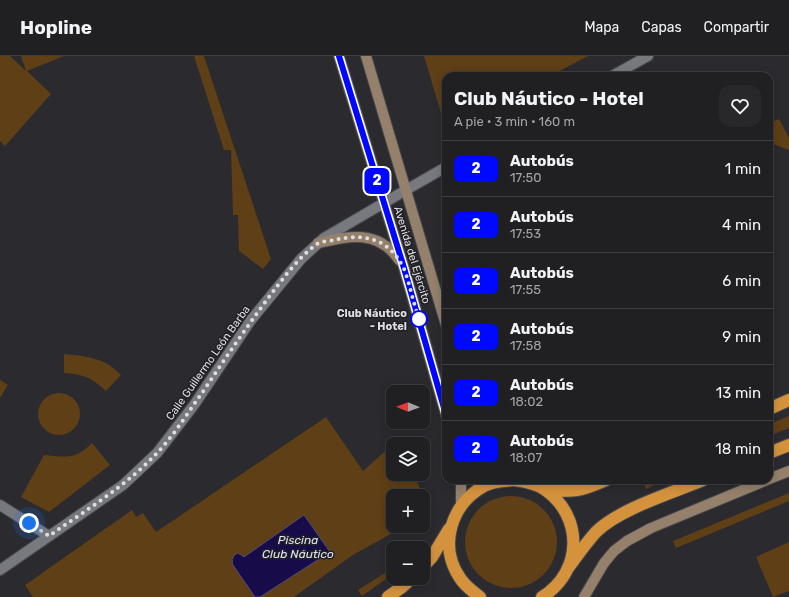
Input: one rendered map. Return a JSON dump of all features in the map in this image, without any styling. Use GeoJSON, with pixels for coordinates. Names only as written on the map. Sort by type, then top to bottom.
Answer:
{"type":"FeatureCollection","features":[{"type":"Feature","properties":{"kind":"highway"},"geometry":{"type":"LineString","coordinates":[[773,407],[789,400]]}},
{"type":"Feature","properties":{"kind":"highway"},"geometry":{"type":"LineString","coordinates":[[773,451],[789,445]]}},
{"type":"Feature","properties":{"kind":"highway"},"geometry":{"type":"LineString","coordinates":[[430,558],[461,506],[473,494],[491,484]]}},
{"type":"Feature","properties":{"kind":"highway"},"geometry":{"type":"LineString","coordinates":[[534,484],[556,498],[565,510],[571,524],[574,539],[573,554],[568,568]]}},
{"type":"Feature","properties":{"kind":"highway"},"geometry":{"type":"LineString","coordinates":[[544,489],[574,491],[596,484]]}},
{"type":"Feature","properties":{"kind":"highway"},"geometry":{"type":"LineString","coordinates":[[542,597],[550,592],[561,581],[568,568],[585,545],[607,523],[621,515],[693,484]]}},
{"type":"Feature","properties":{"kind":"highway"},"geometry":{"type":"LineString","coordinates":[[451,524],[449,548],[453,566],[460,579],[469,589],[480,597]]}},
{"type":"Feature","properties":{"kind":"highway"},"geometry":{"type":"LineString","coordinates":[[388,597],[404,585]]}},
{"type":"Feature","properties":{"kind":"main road","name":"Avenida del Ejército"},"geometry":{"type":"LineString","coordinates":[[339,56],[404,268],[442,401]]}},
{"type":"Feature","properties":{"kind":"main road","name":"Avenida del Ejército"},"geometry":{"type":"LineString","coordinates":[[366,56],[442,312]]}},
{"type":"Feature","properties":{"kind":"main road"},"geometry":{"type":"LineString","coordinates":[[318,243],[342,238],[357,237],[374,240],[385,244],[404,268]]}},
{"type":"Feature","properties":{"kind":"main road"},"geometry":{"type":"LineString","coordinates":[[773,478],[789,471]]}},
{"type":"Feature","properties":{"kind":"main road"},"geometry":{"type":"LineString","coordinates":[[461,484],[461,506]]}},
{"type":"Feature","properties":{"kind":"main road"},"geometry":{"type":"LineString","coordinates":[[584,597],[604,563],[614,551],[627,541],[651,528],[758,484]]}},
{"type":"Feature","properties":{"kind":"street"},"geometry":{"type":"LineString","coordinates":[[619,72],[648,56]]}},
{"type":"Feature","properties":{"kind":"street","name":"Calle Guillermo León Barba"},"geometry":{"type":"LineString","coordinates":[[0,570],[123,484],[157,453],[194,406],[251,320],[301,258],[318,243],[442,169]]}},
{"type":"Feature","properties":{"kind":"street"},"geometry":{"type":"LineString","coordinates":[[0,505],[49,536]]}},
{"type":"Feature","properties":{"kind":"shaded area"},"geometry":{"type":"Polygon","coordinates":[[[0,56],[10,56],[26,71],[21,56],[64,56],[27,71],[51,94],[5,146],[0,141],[0,56]]]}},
{"type":"Feature","properties":{"kind":"shaded area"},"geometry":{"type":"Polygon","coordinates":[[[194,56],[204,56],[271,259],[263,269],[239,251],[238,215],[233,215],[231,150],[224,150],[194,56]]]}},
{"type":"Feature","properties":{"kind":"shaded area"},"geometry":{"type":"Polygon","coordinates":[[[424,56],[588,56],[558,72],[442,72],[442,117],[424,56]]]}},
{"type":"Feature","properties":{"kind":"shaded area"},"geometry":{"type":"Polygon","coordinates":[[[779,119],[789,138],[789,150],[773,144],[773,122],[779,119]]]}},
{"type":"Feature","properties":{"kind":"shaded area"},"geometry":{"type":"Polygon","coordinates":[[[64,354],[88,357],[102,361],[115,369],[121,375],[106,391],[87,378],[77,374],[64,373],[64,354]]]}},
{"type":"Feature","properties":{"kind":"shaded area"},"geometry":{"type":"Polygon","coordinates":[[[0,380],[8,385],[1,397],[0,396],[0,380]]]}},
{"type":"Feature","properties":{"kind":"shaded area"},"geometry":{"type":"Polygon","coordinates":[[[55,393],[63,393],[71,396],[77,402],[80,414],[77,426],[71,432],[63,435],[55,435],[47,432],[41,426],[38,418],[38,410],[41,402],[47,396],[55,393]]]}},
{"type":"Feature","properties":{"kind":"shaded area"},"geometry":{"type":"Polygon","coordinates":[[[789,416],[789,428],[773,434],[773,422],[789,416]]]}},
{"type":"Feature","properties":{"kind":"shaded area"},"geometry":{"type":"Polygon","coordinates":[[[326,417],[363,471],[386,450],[386,481],[417,481],[420,489],[386,489],[386,533],[392,533],[353,555],[294,597],[33,597],[25,585],[132,510],[136,517],[143,513],[156,532],[326,417]]]}},
{"type":"Feature","properties":{"kind":"shaded area"},"geometry":{"type":"Polygon","coordinates":[[[92,443],[110,465],[49,512],[21,497],[44,455],[64,457],[75,455],[92,443]]]}},
{"type":"Feature","properties":{"kind":"shaded area"},"geometry":{"type":"Polygon","coordinates":[[[644,484],[657,484],[646,489],[644,484]]]}},
{"type":"Feature","properties":{"kind":"shaded area"},"geometry":{"type":"Polygon","coordinates":[[[789,493],[789,501],[676,548],[673,541],[789,493]]]}},
{"type":"Feature","properties":{"kind":"shaded area"},"geometry":{"type":"Polygon","coordinates":[[[511,496],[528,500],[543,510],[553,525],[557,542],[553,559],[543,574],[528,584],[511,588],[494,584],[479,574],[469,559],[465,542],[469,525],[479,510],[494,500],[511,496]]]}},
{"type":"Feature","properties":{"kind":"shaded area"},"geometry":{"type":"Polygon","coordinates":[[[789,542],[789,591],[773,597],[756,557],[789,542]]]}},
{"type":"Feature","properties":{"kind":"shaded area"},"geometry":{"type":"Polygon","coordinates":[[[386,572],[386,579],[362,596],[358,590],[386,572]]]}},
{"type":"Feature","properties":{"kind":"water","name":"Piscina Club Náutico"},"geometry":{"type":"Polygon","coordinates":[[[304,515],[330,552],[260,597],[255,597],[233,565],[232,560],[234,556],[238,553],[244,557],[304,515]]]}},
{"type":"Feature","properties":{"kind":"bus line","name":"2"},"geometry":{"type":"LineString","coordinates":[[339,56],[404,268],[442,401]]}},
{"type":"Feature","properties":{"kind":"place","name":"Club Náutico - Hotel"},"geometry":{"type":"Point","coordinates":[419,319]}},
{"type":"Feature","properties":{"kind":"route"},"geometry":{"type":"LineString","coordinates":[[29,523],[49,536],[123,484],[144,466],[171,437],[194,406],[251,320],[278,285],[301,258],[318,243],[342,238],[357,237],[374,240],[385,244],[404,268],[419,319]]}}]}
